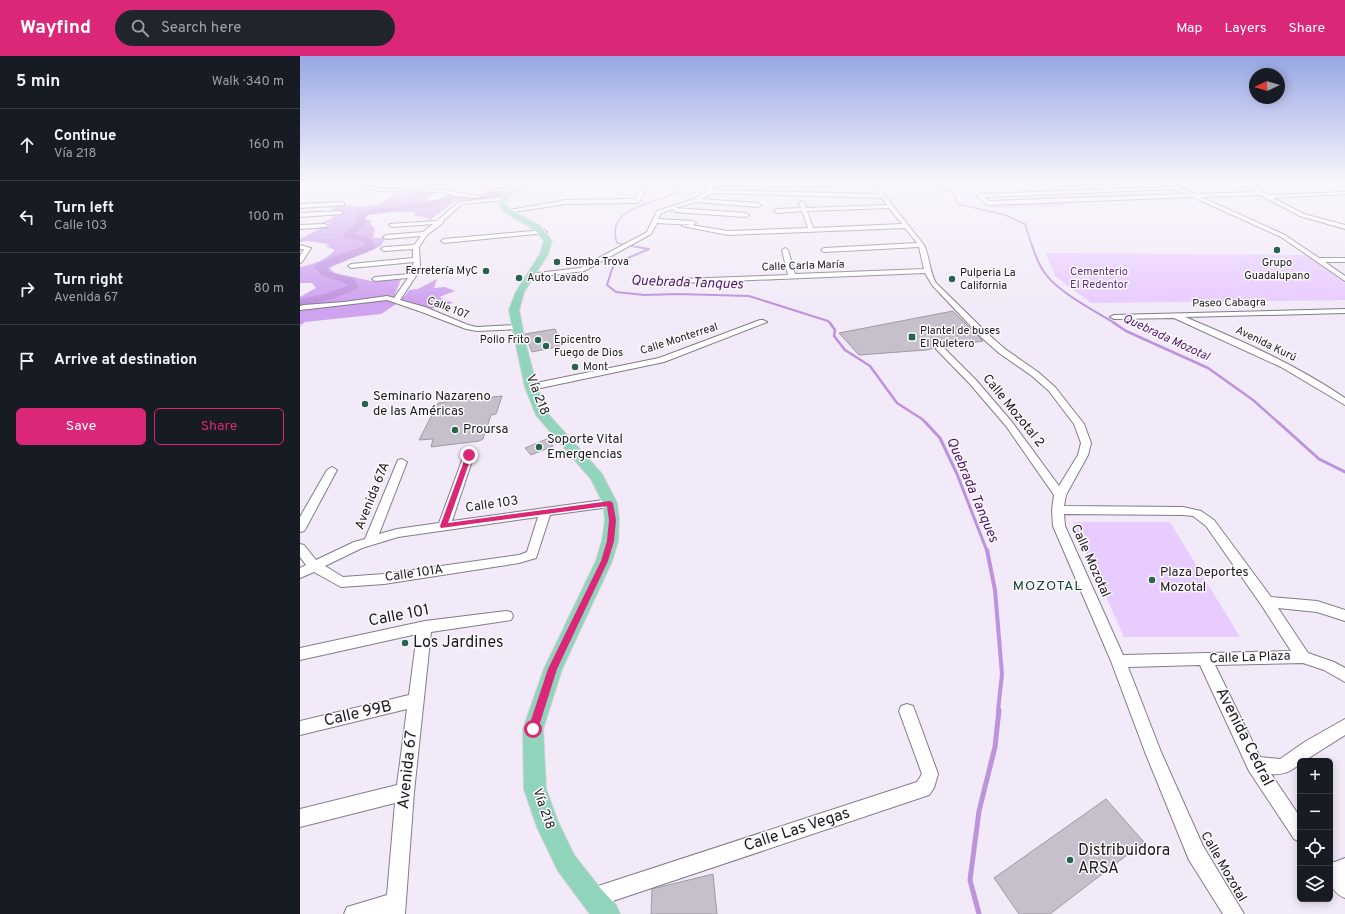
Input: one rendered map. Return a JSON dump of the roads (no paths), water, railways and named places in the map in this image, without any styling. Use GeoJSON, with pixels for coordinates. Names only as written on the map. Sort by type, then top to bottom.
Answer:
{"type":"FeatureCollection","features":[{"type":"Feature","properties":{"kind":"main road"},"geometry":{"type":"LineString","coordinates":[[531,223],[544,232]]}},
{"type":"Feature","properties":{"kind":"main road","name":"Vía 218"},"geometry":{"type":"LineString","coordinates":[[544,232],[548,240],[544,254],[520,292],[514,310],[531,387],[542,415],[597,477],[610,503],[612,520],[610,541],[604,561],[553,669],[533,729],[535,789],[548,827],[566,863],[600,906]]}},
{"type":"Feature","properties":{"kind":"street"},"geometry":{"type":"LineString","coordinates":[[392,225],[424,223]]}},
{"type":"Feature","properties":{"kind":"street"},"geometry":{"type":"LineString","coordinates":[[396,301],[413,276],[417,266],[416,246],[425,234],[440,223]]}},
{"type":"Feature","properties":{"kind":"street"},"geometry":{"type":"LineString","coordinates":[[530,276],[582,270],[649,233],[653,229],[655,223]]}},
{"type":"Feature","properties":{"kind":"street"},"geometry":{"type":"LineString","coordinates":[[687,223],[701,224]]}},
{"type":"Feature","properties":{"kind":"street"},"geometry":{"type":"LineString","coordinates":[[808,223],[811,230]]}},
{"type":"Feature","properties":{"kind":"street","name":"Calle Mozotal"},"geometry":{"type":"LineString","coordinates":[[904,223],[921,245],[925,253],[928,277],[934,284],[1002,351],[1035,374],[1052,389],[1079,424],[1086,443],[1083,455],[1060,495],[1058,510],[1059,526],[1118,661],[1153,752],[1196,853],[1234,914]]}},
{"type":"Feature","properties":{"kind":"street"},"geometry":{"type":"LineString","coordinates":[[1255,223],[1283,236],[1345,279]]}},
{"type":"Feature","properties":{"kind":"street"},"geometry":{"type":"LineString","coordinates":[[1331,223],[1345,227]]}},
{"type":"Feature","properties":{"kind":"street"},"geometry":{"type":"LineString","coordinates":[[300,227],[325,226]]}},
{"type":"Feature","properties":{"kind":"street"},"geometry":{"type":"LineString","coordinates":[[685,226],[728,233],[906,226]]}},
{"type":"Feature","properties":{"kind":"street"},"geometry":{"type":"LineString","coordinates":[[444,241],[544,232]]}},
{"type":"Feature","properties":{"kind":"street"},"geometry":{"type":"LineString","coordinates":[[386,237],[425,234]]}},
{"type":"Feature","properties":{"kind":"street"},"geometry":{"type":"LineString","coordinates":[[824,250],[921,245]]}},
{"type":"Feature","properties":{"kind":"street"},"geometry":{"type":"LineString","coordinates":[[384,249],[416,246]]}},
{"type":"Feature","properties":{"kind":"street"},"geometry":{"type":"LineString","coordinates":[[300,248],[308,248],[300,261]]}},
{"type":"Feature","properties":{"kind":"street"},"geometry":{"type":"LineString","coordinates":[[785,250],[792,277]]}},
{"type":"Feature","properties":{"kind":"street"},"geometry":{"type":"LineString","coordinates":[[351,266],[416,260]]}},
{"type":"Feature","properties":{"kind":"street"},"geometry":{"type":"LineString","coordinates":[[1318,260],[1345,260]]}},
{"type":"Feature","properties":{"kind":"street","name":"Calle Carla María"},"geometry":{"type":"LineString","coordinates":[[680,281],[927,271]]}},
{"type":"Feature","properties":{"kind":"street"},"geometry":{"type":"LineString","coordinates":[[375,280],[413,276]]}},
{"type":"Feature","properties":{"kind":"street","name":"Calle 107"},"geometry":{"type":"LineString","coordinates":[[300,308],[387,298],[422,309],[466,327],[477,329],[517,327]]}},
{"type":"Feature","properties":{"kind":"street","name":"Paseo Cabagra"},"geometry":{"type":"LineString","coordinates":[[1114,317],[1345,311]]}},
{"type":"Feature","properties":{"kind":"street","name":"Avenida Kurú"},"geometry":{"type":"LineString","coordinates":[[1173,315],[1273,358],[1318,382],[1345,402]]}},
{"type":"Feature","properties":{"kind":"street","name":"Calle Monterreal"},"geometry":{"type":"LineString","coordinates":[[531,387],[661,360],[763,322]]}},
{"type":"Feature","properties":{"kind":"street","name":"Calle Mozotal 2"},"geometry":{"type":"LineString","coordinates":[[940,349],[1010,424],[1060,495]]}},
{"type":"Feature","properties":{"kind":"street"},"geometry":{"type":"LineString","coordinates":[[444,526],[469,455]]}},
{"type":"Feature","properties":{"kind":"street","name":"Avenida 67A"},"geometry":{"type":"LineString","coordinates":[[370,541],[402,462]]}},
{"type":"Feature","properties":{"kind":"street"},"geometry":{"type":"LineString","coordinates":[[300,528],[332,470]]}},
{"type":"Feature","properties":{"kind":"street","name":"Calle 103"},"geometry":{"type":"LineString","coordinates":[[314,566],[358,545],[398,533],[610,503]]}},
{"type":"Feature","properties":{"kind":"street","name":"Calle La Plaza"},"geometry":{"type":"LineString","coordinates":[[1058,510],[1188,511],[1200,514],[1210,523],[1267,602],[1303,657]]}},
{"type":"Feature","properties":{"kind":"street","name":"Calle 101A"},"geometry":{"type":"LineString","coordinates":[[314,566],[341,582],[384,579],[519,559],[532,555],[546,511]]}},
{"type":"Feature","properties":{"kind":"street"},"geometry":{"type":"LineString","coordinates":[[300,548],[314,566],[300,573]]}},
{"type":"Feature","properties":{"kind":"street"},"geometry":{"type":"LineString","coordinates":[[1267,602],[1317,607],[1339,612],[1345,616]]}},
{"type":"Feature","properties":{"kind":"street","name":"Calle 101"},"geometry":{"type":"LineString","coordinates":[[300,654],[425,627],[506,616]]}},
{"type":"Feature","properties":{"kind":"street","name":"Avenida 67"},"geometry":{"type":"LineString","coordinates":[[396,908],[405,792],[425,627]]}},
{"type":"Feature","properties":{"kind":"street"},"geometry":{"type":"LineString","coordinates":[[1303,657],[1329,666],[1345,676]]}},
{"type":"Feature","properties":{"kind":"street","name":"Calle La Plaza"},"geometry":{"type":"LineString","coordinates":[[1118,661],[1303,657]]}},
{"type":"Feature","properties":{"kind":"street","name":"Avenida Cedral"},"geometry":{"type":"LineString","coordinates":[[1205,660],[1255,765],[1298,830]]}},
{"type":"Feature","properties":{"kind":"street","name":"Calle 99B"},"geometry":{"type":"LineString","coordinates":[[300,728],[416,700]]}},
{"type":"Feature","properties":{"kind":"street","name":"Calle Las Vegas"},"geometry":{"type":"LineString","coordinates":[[600,906],[923,789],[928,782],[930,774],[907,711]]}},
{"type":"Feature","properties":{"kind":"street"},"geometry":{"type":"LineString","coordinates":[[1255,765],[1282,767],[1312,746],[1345,726]]}},
{"type":"Feature","properties":{"kind":"street"},"geometry":{"type":"LineString","coordinates":[[300,818],[405,792]]}},
{"type":"Feature","properties":{"kind":"street"},"geometry":{"type":"LineString","coordinates":[[354,914],[396,908]]}},
{"type":"Feature","properties":{"kind":"waterway"},"geometry":{"type":"LineString","coordinates":[[300,303],[328,297],[353,287],[350,281],[326,274],[319,267],[336,259],[371,247],[366,239],[347,235],[358,228],[359,223]]}},
{"type":"Feature","properties":{"kind":"waterway","name":"Quebrada Tanques"},"geometry":{"type":"LineString","coordinates":[[618,223],[615,231],[617,243],[628,245]]}},
{"type":"Feature","properties":{"kind":"waterway","name":"Quebrada Mozotal"},"geometry":{"type":"LineString","coordinates":[[1023,223],[1025,224],[1032,246]]}},
{"type":"Feature","properties":{"kind":"waterway","name":"Quebrada Tanques"},"geometry":{"type":"LineString","coordinates":[[628,245],[649,249],[616,263],[612,269],[607,285],[616,292],[644,295],[678,294],[749,296],[828,321],[830,323]]}},
{"type":"Feature","properties":{"kind":"waterway","name":"Quebrada Mozotal"},"geometry":{"type":"LineString","coordinates":[[1032,245],[1042,268],[1053,283],[1079,302],[1116,324]]}},
{"type":"Feature","properties":{"kind":"waterway","name":"Quebrada Tanques"},"geometry":{"type":"LineString","coordinates":[[830,323],[835,330],[834,336],[845,350],[870,366],[897,403],[926,423]]}},
{"type":"Feature","properties":{"kind":"waterway","name":"Quebrada Mozotal"},"geometry":{"type":"LineString","coordinates":[[1114,323],[1126,331],[1208,368],[1253,400],[1280,424]]}},
{"type":"Feature","properties":{"kind":"waterway","name":"Quebrada Tanques"},"geometry":{"type":"LineString","coordinates":[[926,423],[940,438],[957,474],[987,551]]}},
{"type":"Feature","properties":{"kind":"waterway","name":"Quebrada Mozotal"},"geometry":{"type":"LineString","coordinates":[[1279,423],[1319,459],[1345,472]]}},
{"type":"Feature","properties":{"kind":"waterway","name":"Quebrada Tanques"},"geometry":{"type":"LineString","coordinates":[[987,550],[995,590],[1002,674],[998,711]]}},
{"type":"Feature","properties":{"kind":"waterway","name":"Quebrada Tanques"},"geometry":{"type":"LineString","coordinates":[[979,914],[970,880],[979,811],[995,747],[999,710]]}},
{"type":"Feature","properties":{"kind":"place","name":"Grupo Guadalupano"},"geometry":{"type":"Point","coordinates":[1277,250]}},
{"type":"Feature","properties":{"kind":"place","name":"Bomba Trova"},"geometry":{"type":"Point","coordinates":[557,262]}},
{"type":"Feature","properties":{"kind":"place","name":"Ferretería MyC"},"geometry":{"type":"Point","coordinates":[486,271]}},
{"type":"Feature","properties":{"kind":"place","name":"Auto Lavado"},"geometry":{"type":"Point","coordinates":[519,278]}},
{"type":"Feature","properties":{"kind":"place","name":"Pulperia La California"},"geometry":{"type":"Point","coordinates":[952,279]}},
{"type":"Feature","properties":{"kind":"place","name":"Plantel de buses El Ruletero"},"geometry":{"type":"Point","coordinates":[912,337]}},
{"type":"Feature","properties":{"kind":"place","name":"Pollo Frito"},"geometry":{"type":"Point","coordinates":[538,340]}},
{"type":"Feature","properties":{"kind":"place","name":"Epicentro Fuego de Dios"},"geometry":{"type":"Point","coordinates":[546,346]}},
{"type":"Feature","properties":{"kind":"place","name":"Mont"},"geometry":{"type":"Point","coordinates":[575,367]}},
{"type":"Feature","properties":{"kind":"place","name":"Seminario Nazareno de las Américas"},"geometry":{"type":"Point","coordinates":[365,404]}},
{"type":"Feature","properties":{"kind":"place","name":"Proursa"},"geometry":{"type":"Point","coordinates":[455,430]}},
{"type":"Feature","properties":{"kind":"place","name":"Soporte Vital Emergencias"},"geometry":{"type":"Point","coordinates":[539,447]}},
{"type":"Feature","properties":{"kind":"place","name":"Plaza Deportes Mozotal"},"geometry":{"type":"Point","coordinates":[1152,580]}},
{"type":"Feature","properties":{"kind":"place","name":"Los Jardines"},"geometry":{"type":"Point","coordinates":[405,643]}},
{"type":"Feature","properties":{"kind":"place","name":"Distribuidora ARSA"},"geometry":{"type":"Point","coordinates":[1070,860]}},
{"type":"Feature","properties":{"kind":"district","name":"MOZOTAL"},"geometry":{"type":"Point","coordinates":[1048,586]}},
{"type":"Feature","properties":{"kind":"park label","name":"Cementerio El Redentor"},"geometry":{"type":"Point","coordinates":[1099,278]}}]}
